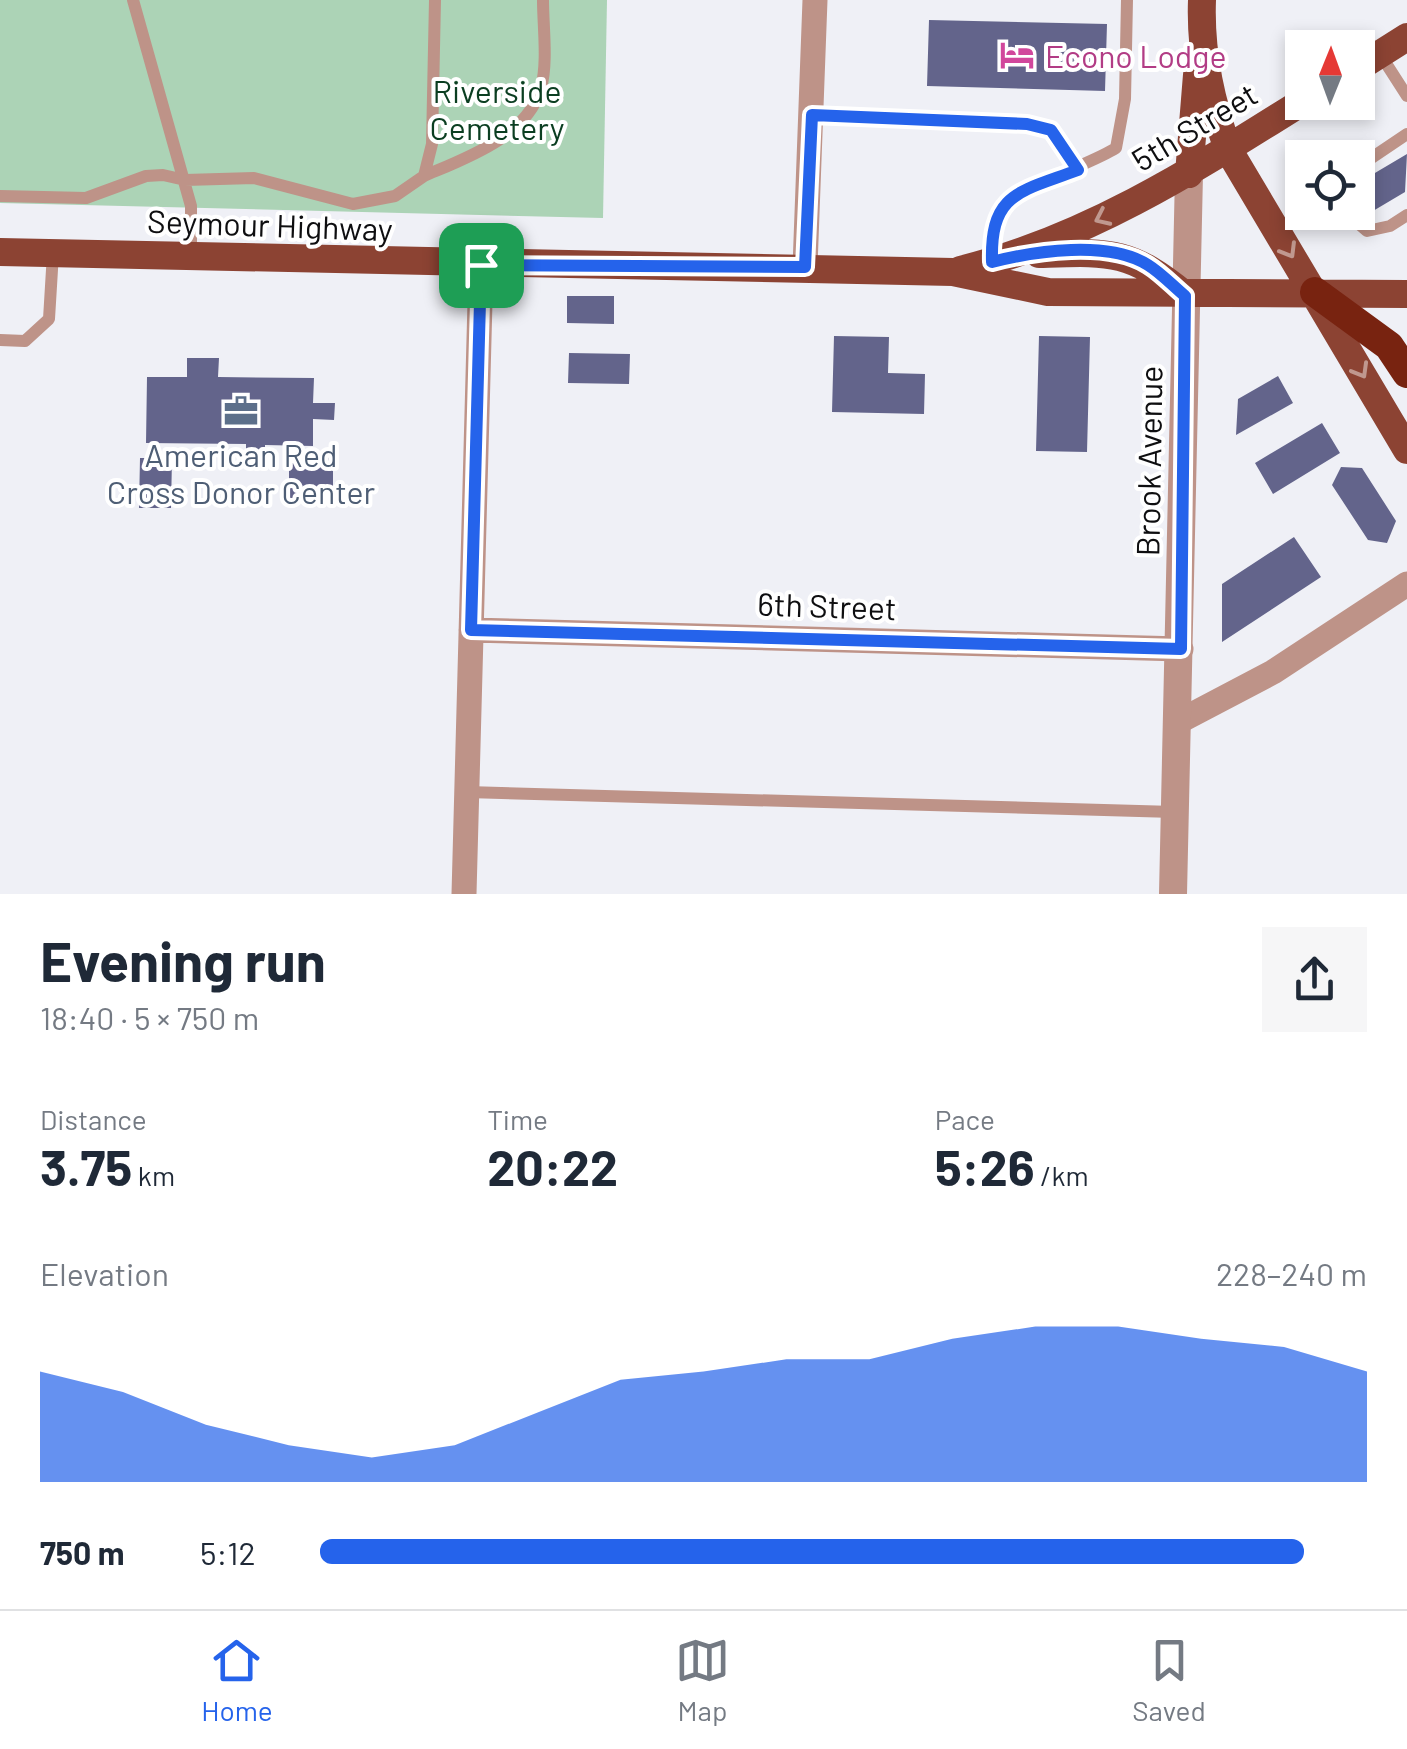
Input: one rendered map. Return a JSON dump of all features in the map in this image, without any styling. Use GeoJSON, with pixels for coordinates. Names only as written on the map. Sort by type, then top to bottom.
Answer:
{"type":"FeatureCollection","features":[{"type":"Feature","properties":{"kind":"highway"},"geometry":{"type":"LineString","coordinates":[[1315,292],[1389,346],[1407,373]]}},
{"type":"Feature","properties":{"kind":"main road"},"geometry":{"type":"LineString","coordinates":[[1202,0],[1201,29],[1211,103],[1228,149],[1407,450]]}},
{"type":"Feature","properties":{"kind":"main road","name":"Brook Avenue"},"geometry":{"type":"LineString","coordinates":[[1189,174],[1201,29]]}},
{"type":"Feature","properties":{"kind":"main road"},"geometry":{"type":"LineString","coordinates":[[1375,57],[1407,37]]}},
{"type":"Feature","properties":{"kind":"main road","name":"5th Street"},"geometry":{"type":"LineString","coordinates":[[953,272],[1024,254],[1189,174],[1285,113]]}},
{"type":"Feature","properties":{"kind":"main road","name":"Seymour Highway"},"geometry":{"type":"LineString","coordinates":[[0,252],[481,265],[805,267],[953,272],[1048,292],[1185,296],[1315,292]]}},
{"type":"Feature","properties":{"kind":"main road"},"geometry":{"type":"LineString","coordinates":[[1024,254],[1101,252],[1130,259],[1145,263],[1185,296]]}},
{"type":"Feature","properties":{"kind":"main road"},"geometry":{"type":"LineString","coordinates":[[1315,292],[1407,294]]}},
{"type":"Feature","properties":{"kind":"street"},"geometry":{"type":"LineString","coordinates":[[805,267],[815,0]]}},
{"type":"Feature","properties":{"kind":"street","name":"Brook Avenue"},"geometry":{"type":"LineString","coordinates":[[1172,894],[1181,649],[1189,174]]}},
{"type":"Feature","properties":{"kind":"street"},"geometry":{"type":"LineString","coordinates":[[464,894],[481,265]]}},
{"type":"Feature","properties":{"kind":"street"},"geometry":{"type":"LineString","coordinates":[[1178,722],[1272,672],[1407,584]]}},
{"type":"Feature","properties":{"kind":"street","name":"6th Street"},"geometry":{"type":"LineString","coordinates":[[471,630],[1181,649]]}},
{"type":"Feature","properties":{"kind":"lane"},"geometry":{"type":"LineString","coordinates":[[133,0],[191,206],[191,257]]}},
{"type":"Feature","properties":{"kind":"lane"},"geometry":{"type":"LineString","coordinates":[[424,176],[432,144],[435,0]]}},
{"type":"Feature","properties":{"kind":"lane"},"geometry":{"type":"LineString","coordinates":[[0,196],[86,198],[146,176],[185,180],[254,178],[354,204],[395,196],[424,176],[483,150],[526,116],[541,87],[543,0]]}},
{"type":"Feature","properties":{"kind":"lane"},"geometry":{"type":"LineString","coordinates":[[992,262],[992,225],[1003,204],[1116,148],[1125,99],[1127,0]]}},
{"type":"Feature","properties":{"kind":"lane"},"geometry":{"type":"LineString","coordinates":[[1375,67],[1407,96]]}},
{"type":"Feature","properties":{"kind":"lane"},"geometry":{"type":"LineString","coordinates":[[812,115],[1027,124],[1051,130],[1078,170]]}},
{"type":"Feature","properties":{"kind":"lane"},"geometry":{"type":"LineString","coordinates":[[1375,156],[1407,134]]}},
{"type":"Feature","properties":{"kind":"lane"},"geometry":{"type":"LineString","coordinates":[[1375,229],[1390,226],[1407,215]]}},
{"type":"Feature","properties":{"kind":"lane"},"geometry":{"type":"LineString","coordinates":[[0,340],[25,341],[49,319],[53,253]]}},
{"type":"Feature","properties":{"kind":"lane"},"geometry":{"type":"LineString","coordinates":[[467,792],[1175,812]]}},
{"type":"Feature","properties":{"kind":"green space","name":"Riverside Cemetery"},"geometry":{"type":"Polygon","coordinates":[[[0,0],[607,0],[603,218],[0,203],[0,0]]]}},
{"type":"Feature","properties":{"kind":"building","name":"Econo Lodge"},"geometry":{"type":"Polygon","coordinates":[[[929,20],[1107,24],[1105,91],[927,86],[929,20]]]}},
{"type":"Feature","properties":{"kind":"building"},"geometry":{"type":"Polygon","coordinates":[[[1407,154],[1405,192],[1375,210],[1375,173],[1407,154]]]}},
{"type":"Feature","properties":{"kind":"building"},"geometry":{"type":"Polygon","coordinates":[[[567,296],[614,296],[614,324],[567,323],[567,296]]]}},
{"type":"Feature","properties":{"kind":"building"},"geometry":{"type":"Polygon","coordinates":[[[834,336],[889,337],[888,373],[925,374],[924,414],[832,412],[834,336]]]}},
{"type":"Feature","properties":{"kind":"building"},"geometry":{"type":"Polygon","coordinates":[[[1039,336],[1090,337],[1087,452],[1036,451],[1039,336]]]}},
{"type":"Feature","properties":{"kind":"building"},"geometry":{"type":"Polygon","coordinates":[[[569,353],[630,354],[629,384],[568,383],[569,353]]]}},
{"type":"Feature","properties":{"kind":"building","name":"American Red Cross Donor Center"},"geometry":{"type":"Polygon","coordinates":[[[187,358],[219,358],[218,377],[314,378],[313,403],[335,403],[334,420],[313,419],[313,446],[265,445],[265,456],[246,455],[246,444],[146,443],[147,377],[187,377],[187,358]]]}},
{"type":"Feature","properties":{"kind":"building"},"geometry":{"type":"Polygon","coordinates":[[[1278,376],[1293,403],[1236,435],[1238,399],[1278,376]]]}},
{"type":"Feature","properties":{"kind":"building"},"geometry":{"type":"Polygon","coordinates":[[[1322,423],[1340,453],[1273,494],[1255,463],[1322,423]]]}},
{"type":"Feature","properties":{"kind":"building"},"geometry":{"type":"Polygon","coordinates":[[[289,457],[333,457],[333,499],[289,499],[289,457]]]}},
{"type":"Feature","properties":{"kind":"building"},"geometry":{"type":"Polygon","coordinates":[[[140,458],[172,458],[171,508],[139,508],[140,458]]]}},
{"type":"Feature","properties":{"kind":"building"},"geometry":{"type":"Polygon","coordinates":[[[1341,467],[1362,468],[1396,521],[1387,543],[1368,540],[1332,485],[1341,467]]]}},
{"type":"Feature","properties":{"kind":"building"},"geometry":{"type":"Polygon","coordinates":[[[1294,537],[1321,577],[1222,642],[1222,584],[1294,537]]]}},
{"type":"Feature","properties":{"kind":"place","name":"Econo Lodge"},"geometry":{"type":"Point","coordinates":[1017,55]}},
{"type":"Feature","properties":{"kind":"place","name":"American Red Cross Donor Center"},"geometry":{"type":"Point","coordinates":[241,411]}},
{"type":"Feature","properties":{"kind":"route"},"geometry":{"type":"LineString","coordinates":[[812,115],[1027,124],[1051,130],[1078,170],[1003,204],[992,225],[992,262],[1024,254],[1101,252],[1145,263],[1185,296],[1181,649],[471,630],[481,265],[805,267],[812,115]]}}]}
